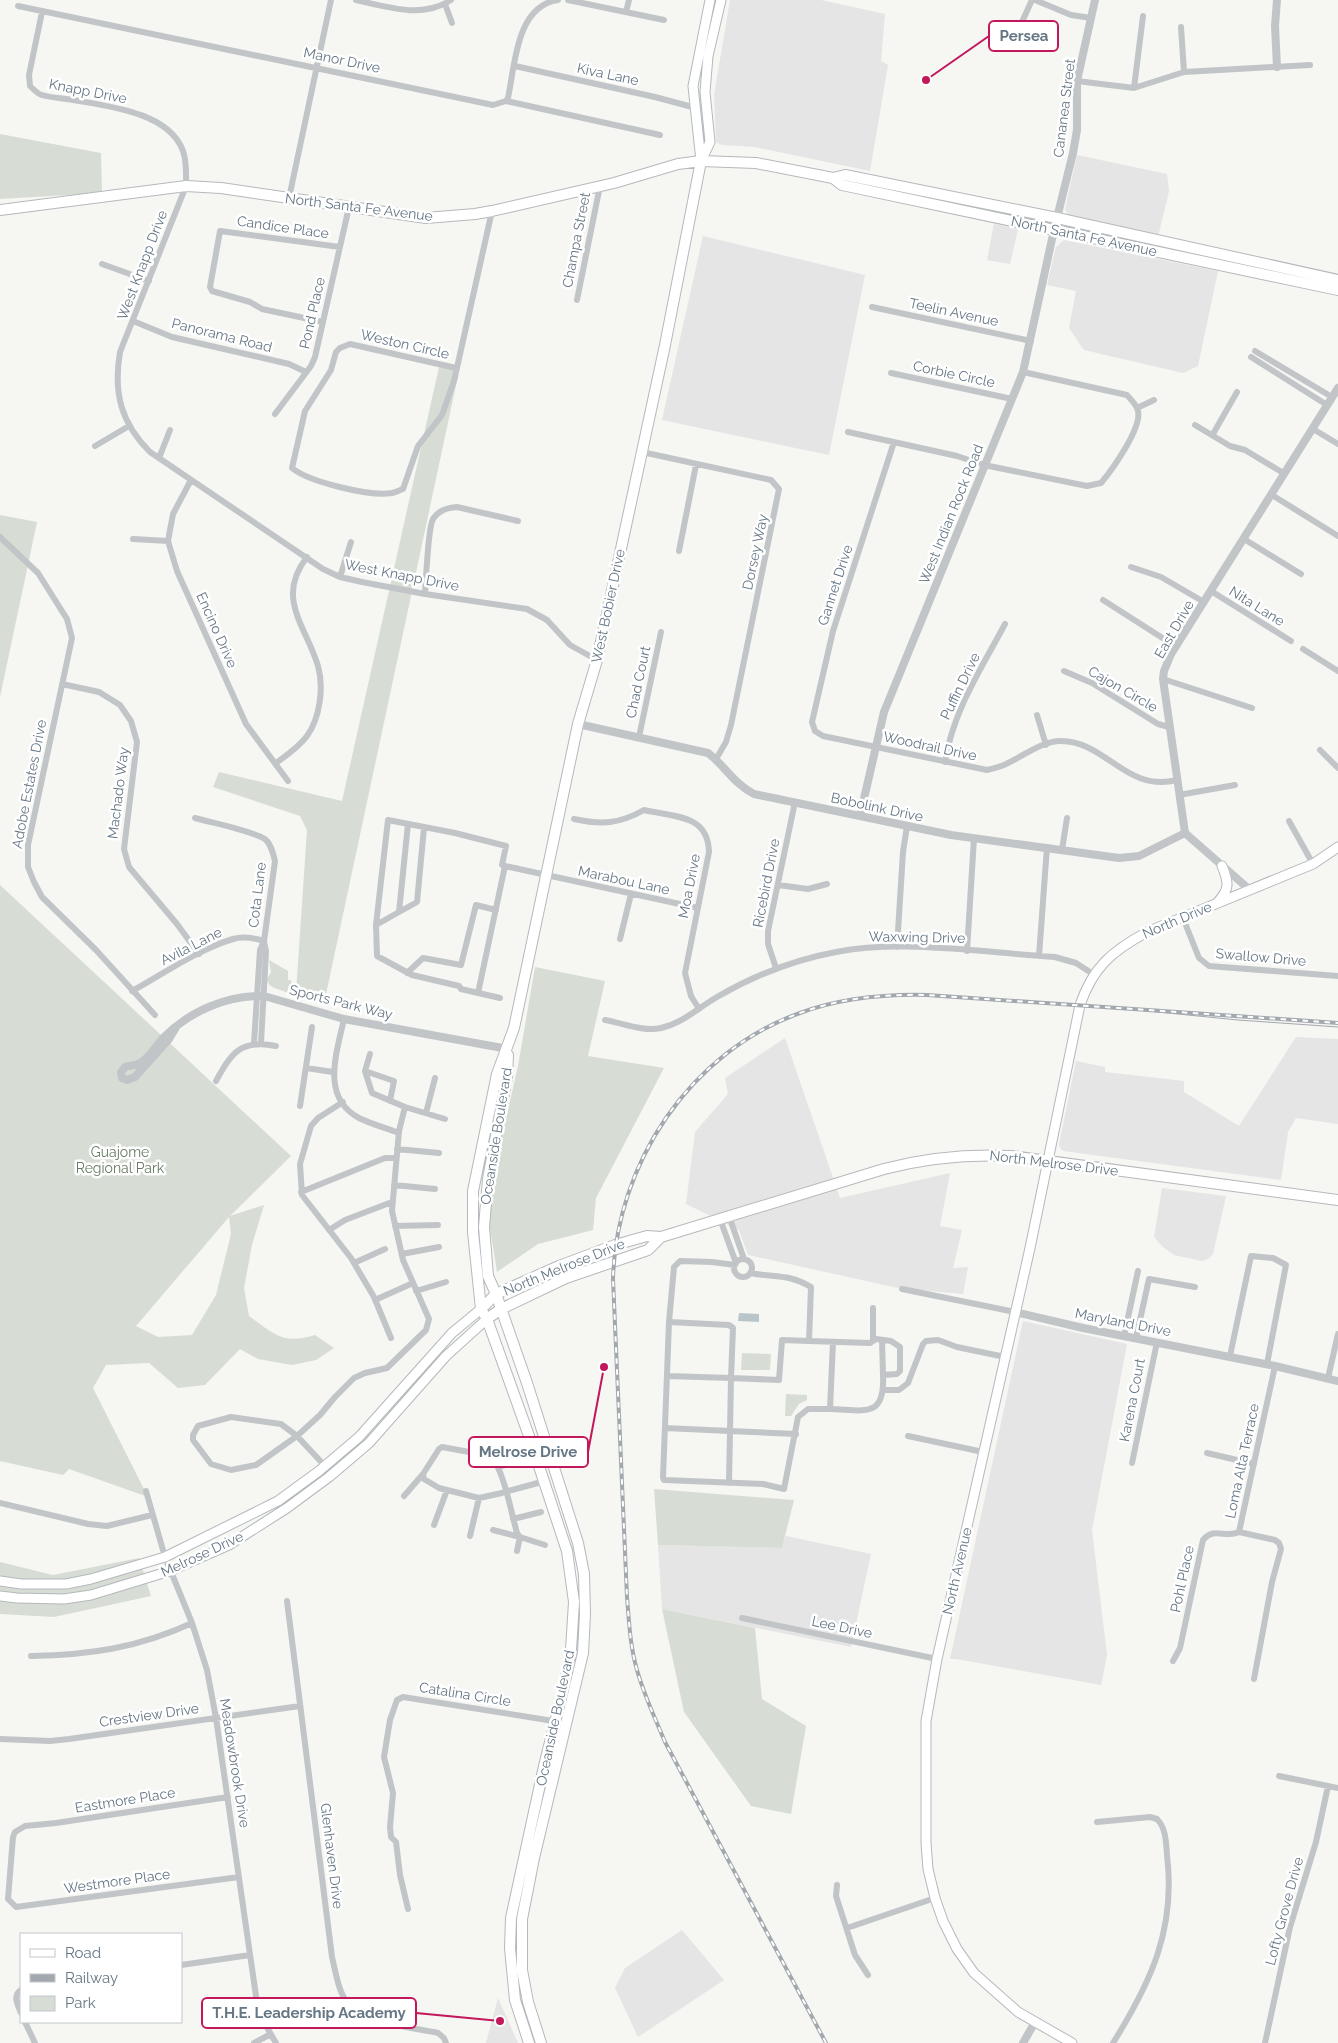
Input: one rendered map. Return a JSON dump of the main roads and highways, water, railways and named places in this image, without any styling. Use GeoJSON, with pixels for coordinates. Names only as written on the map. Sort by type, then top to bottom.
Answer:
{"type":"FeatureCollection","features":[{"type":"Feature","properties":{"kind":"main road"},"geometry":{"type":"LineString","coordinates":[[701,161],[693,86],[710,0]]}},
{"type":"Feature","properties":{"kind":"main road"},"geometry":{"type":"LineString","coordinates":[[701,161],[710,142],[705,92],[708,56],[721,0]]}},
{"type":"Feature","properties":{"kind":"main road","name":"North Santa Fe Avenue"},"geometry":{"type":"LineString","coordinates":[[0,210],[186,186],[221,188],[426,218],[492,211],[600,186],[671,166],[701,161],[756,163],[833,178],[845,175],[940,205],[1338,290]]}},
{"type":"Feature","properties":{"kind":"main road","name":"West Bobier Drive"},"geometry":{"type":"LineString","coordinates":[[508,1049],[578,724],[597,660],[642,452],[701,161]]}},
{"type":"Feature","properties":{"kind":"main road","name":"North Santa Fe Avenue"},"geometry":{"type":"LineString","coordinates":[[893,191],[970,200],[1338,280]]}},
{"type":"Feature","properties":{"kind":"main road"},"geometry":{"type":"LineString","coordinates":[[940,205],[948,203],[966,206],[970,200]]}},
{"type":"Feature","properties":{"kind":"main road","name":"North Drive"},"geometry":{"type":"LineString","coordinates":[[1072,1046],[1080,1005],[1093,974],[1108,957],[1128,942],[1147,932],[1313,864],[1338,847]]}},
{"type":"Feature","properties":{"kind":"main road"},"geometry":{"type":"LineString","coordinates":[[1216,904],[1224,896],[1228,882],[1222,866]]}},
{"type":"Feature","properties":{"kind":"main road","name":"North Avenue"},"geometry":{"type":"LineString","coordinates":[[1072,1046],[1015,1312],[937,1659],[926,1721],[926,1843],[928,1869],[943,1921],[957,1949],[974,1973],[998,1996],[1018,2012],[1072,2043]]}},
{"type":"Feature","properties":{"kind":"main road","name":"Oceanside Boulevard"},"geometry":{"type":"LineString","coordinates":[[508,1049],[507,1077],[488,1179],[484,1227],[488,1276],[496,1294],[576,1536],[584,1574],[586,1614],[582,1653],[561,1722],[544,1766],[511,1915],[510,1948],[515,2000],[529,2043]]}},
{"type":"Feature","properties":{"kind":"main road","name":"Oceanside Boulevard"},"geometry":{"type":"LineString","coordinates":[[508,1049],[497,1074],[473,1191],[473,1232],[481,1309],[487,1319],[529,1436],[567,1551],[574,1602],[571,1650],[561,1722],[522,1919],[522,1962],[528,2002],[540,2043]]}},
{"type":"Feature","properties":{"kind":"main road","name":"North Melrose Drive"},"geometry":{"type":"LineString","coordinates":[[496,1294],[559,1266],[615,1245],[647,1236],[660,1237],[884,1168],[912,1162],[978,1154],[1011,1156],[1338,1200]]}},
{"type":"Feature","properties":{"kind":"main road","name":"North Melrose Drive"},"geometry":{"type":"LineString","coordinates":[[501,1309],[566,1278],[648,1250],[660,1237]]}},
{"type":"Feature","properties":{"kind":"main road","name":"Melrose Drive"},"geometry":{"type":"LineString","coordinates":[[0,1581],[20,1584],[66,1584],[165,1557],[278,1500],[326,1466],[359,1437],[452,1332],[481,1309],[496,1294]]}},
{"type":"Feature","properties":{"kind":"main road","name":"Melrose Drive"},"geometry":{"type":"LineString","coordinates":[[0,1596],[64,1599],[90,1595],[170,1570],[229,1544],[286,1508],[329,1477],[369,1443],[446,1356],[501,1309]]}},
{"type":"Feature","properties":{"kind":"main road"},"geometry":{"type":"LineString","coordinates":[[529,1436],[535,1442],[550,1483],[552,1486],[560,1486]]}},
{"type":"Feature","properties":{"kind":"main road"},"geometry":{"type":"LineString","coordinates":[[511,1915],[515,1919],[516,1950],[522,1962]]}},
{"type":"Feature","properties":{"kind":"tram line"},"geometry":{"type":"LineString","coordinates":[[1128,1009],[1238,1020],[1338,1027]]}},
{"type":"Feature","properties":{"kind":"railway"},"geometry":{"type":"LineString","coordinates":[[826,2043],[665,1742],[643,1688],[633,1652],[627,1597],[613,1279],[617,1236],[628,1194],[644,1155],[666,1118],[693,1084],[725,1055],[761,1031],[800,1013],[847,1000],[878,996],[927,995],[1338,1023]]}},
{"type":"Feature","properties":{"kind":"place","name":"Persea"},"geometry":{"type":"Point","coordinates":[926,80]}},
{"type":"Feature","properties":{"kind":"place","name":"Melrose Drive"},"geometry":{"type":"Point","coordinates":[604,1367]}},
{"type":"Feature","properties":{"kind":"place","name":"T.H.E. Leadership Academy"},"geometry":{"type":"Point","coordinates":[500,2021]}},
{"type":"Feature","properties":{"kind":"park label","name":"Guajome Regional Park"},"geometry":{"type":"Point","coordinates":[120,1160]}}]}
